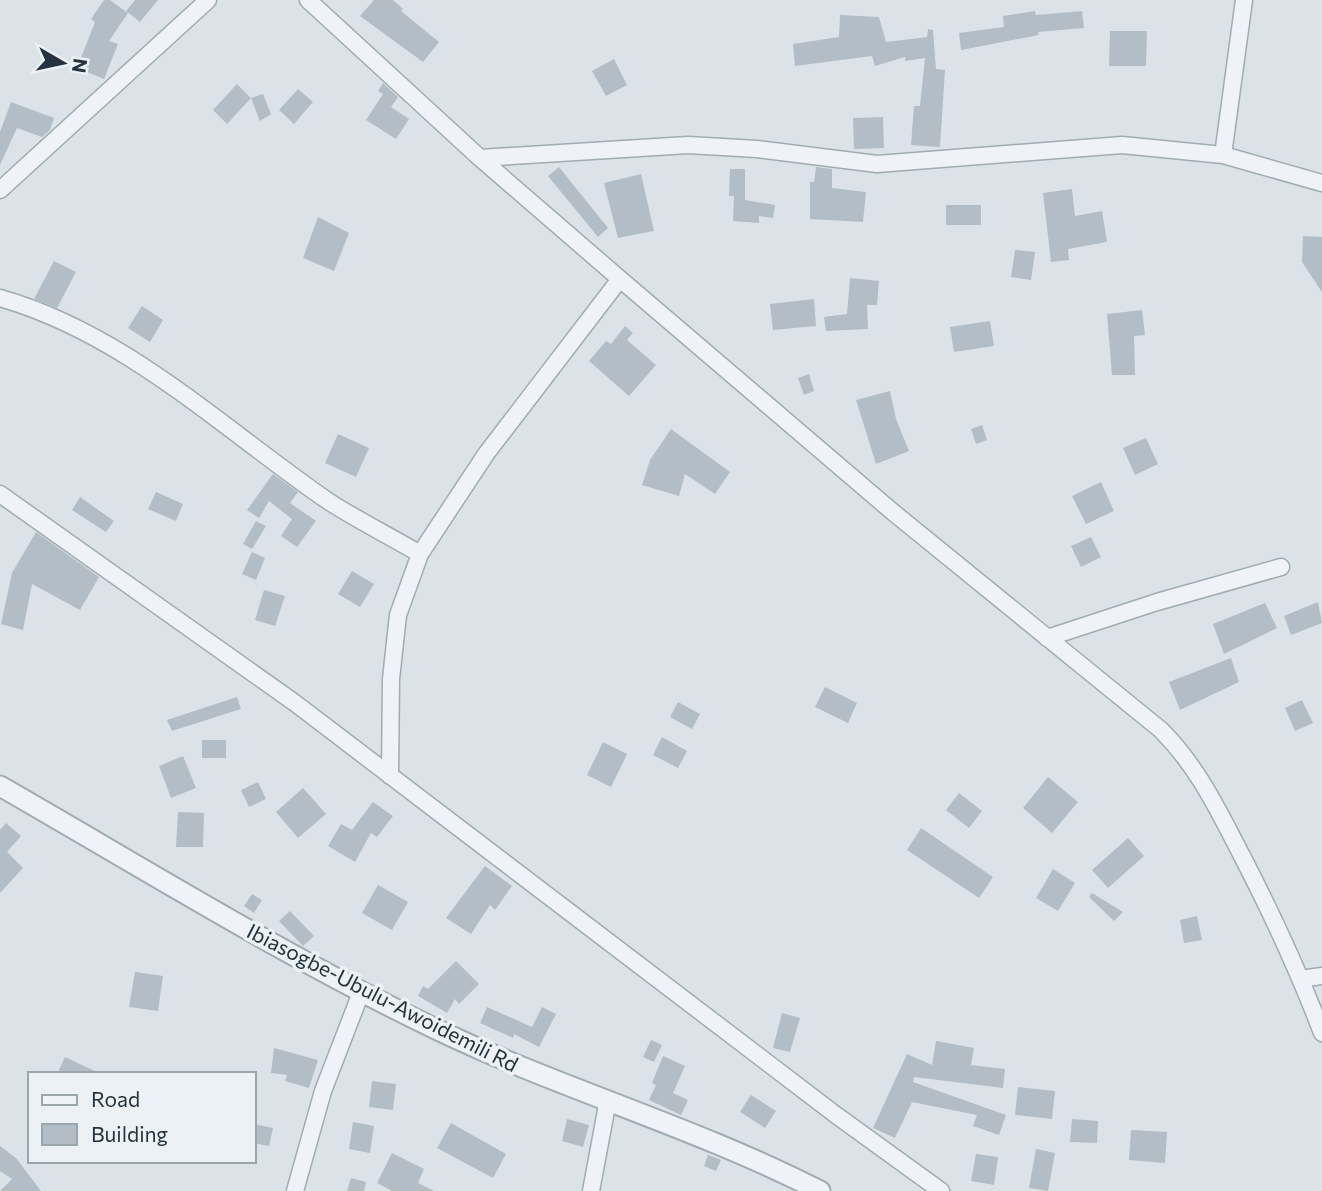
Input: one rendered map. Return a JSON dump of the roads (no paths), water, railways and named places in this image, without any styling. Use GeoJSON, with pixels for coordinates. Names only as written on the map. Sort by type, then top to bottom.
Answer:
{"type":"FeatureCollection","features":[{"type":"Feature","properties":{"kind":"street"},"geometry":{"type":"LineString","coordinates":[[0,190],[208,0]]}},
{"type":"Feature","properties":{"kind":"street"},"geometry":{"type":"LineString","coordinates":[[308,0],[480,158],[1047,638],[1161,730],[1186,755],[1215,799],[1300,979],[1322,1033]]}},
{"type":"Feature","properties":{"kind":"street"},"geometry":{"type":"LineString","coordinates":[[1223,155],[1244,0]]}},
{"type":"Feature","properties":{"kind":"street"},"geometry":{"type":"LineString","coordinates":[[480,158],[528,157],[601,148],[688,145],[757,149],[877,164],[1122,145],[1223,155],[1322,183]]}},
{"type":"Feature","properties":{"kind":"street"},"geometry":{"type":"LineString","coordinates":[[512,184],[521,163],[528,157]]}},
{"type":"Feature","properties":{"kind":"street"},"geometry":{"type":"LineString","coordinates":[[390,776],[391,679],[398,615],[420,554],[486,454],[620,278]]}},
{"type":"Feature","properties":{"kind":"street"},"geometry":{"type":"LineString","coordinates":[[0,298],[53,316],[136,362],[329,501],[420,554]]}},
{"type":"Feature","properties":{"kind":"street"},"geometry":{"type":"LineString","coordinates":[[0,494],[136,588],[390,776],[836,1115],[941,1191]]}},
{"type":"Feature","properties":{"kind":"street"},"geometry":{"type":"LineString","coordinates":[[1047,638],[1157,601],[1281,567]]}},
{"type":"Feature","properties":{"kind":"street","name":"Ibiasogbe-Ubulu-Awoidemili Rd"},"geometry":{"type":"LineString","coordinates":[[0,786],[437,1030],[526,1071],[678,1126],[820,1191]]}},
{"type":"Feature","properties":{"kind":"street"},"geometry":{"type":"LineString","coordinates":[[1300,979],[1322,976]]}},
{"type":"Feature","properties":{"kind":"street"},"geometry":{"type":"LineString","coordinates":[[295,1191],[323,1091],[362,990]]}},
{"type":"Feature","properties":{"kind":"street"},"geometry":{"type":"LineString","coordinates":[[591,1191],[608,1100]]}}]}
